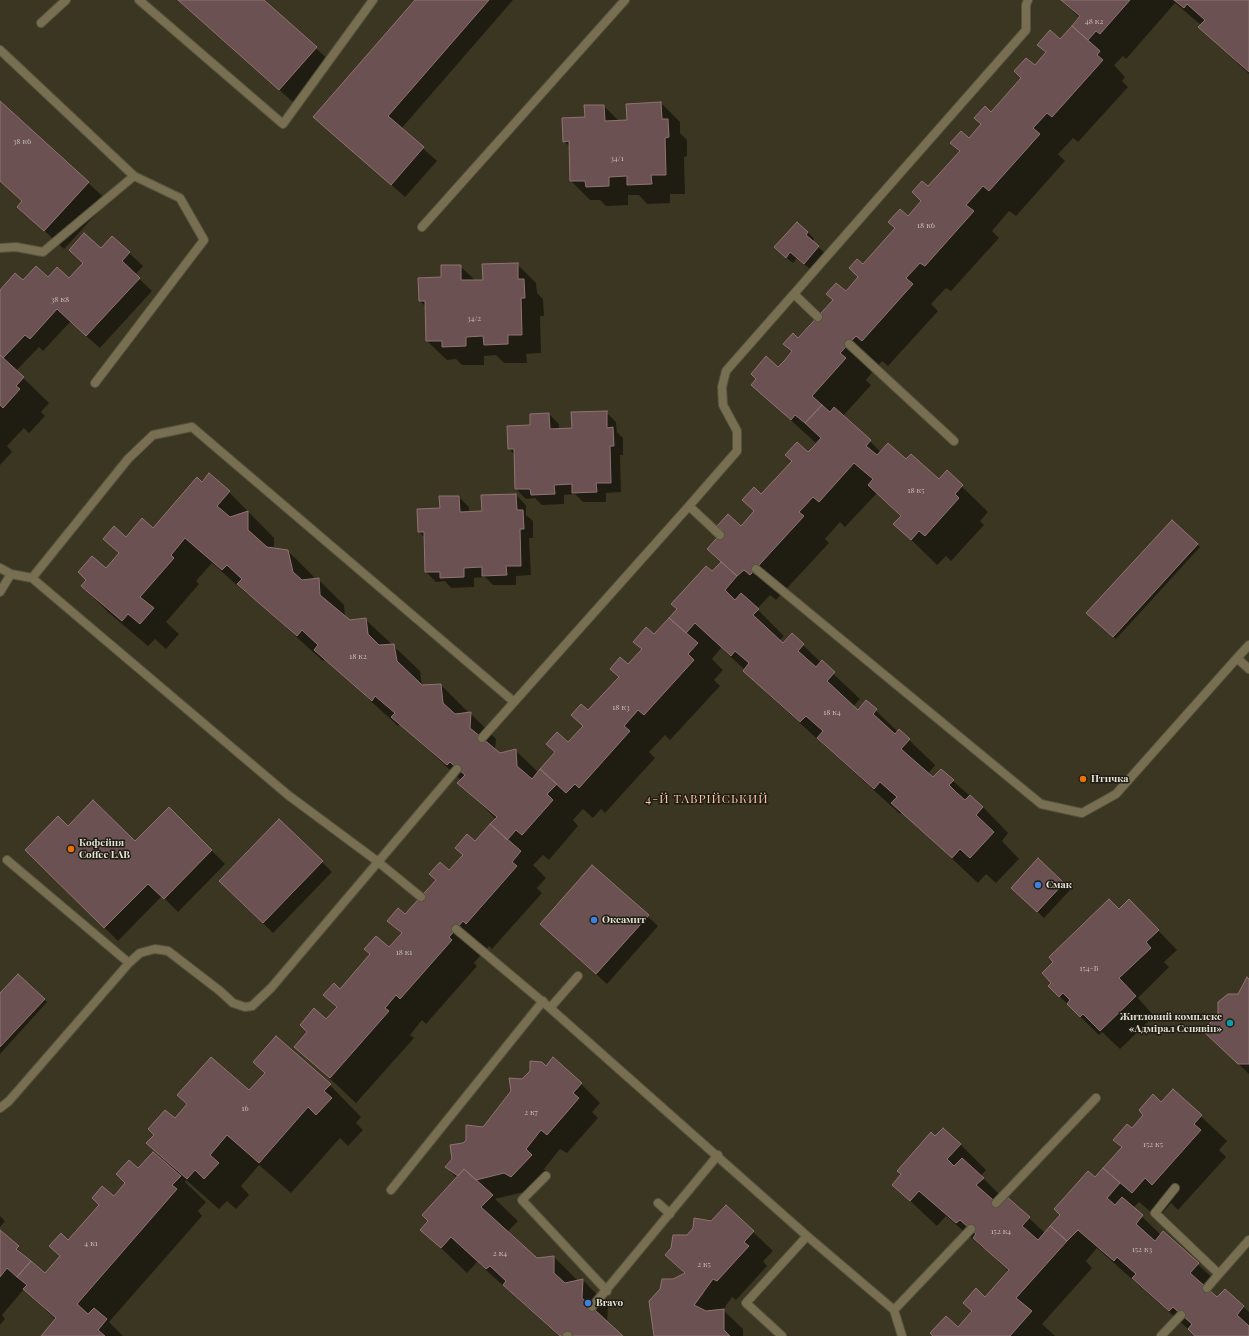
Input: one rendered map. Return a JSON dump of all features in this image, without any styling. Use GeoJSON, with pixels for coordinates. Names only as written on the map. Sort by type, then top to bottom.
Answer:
{"type":"FeatureCollection","features":[{"type":"Feature","properties":{"kind":"lane"},"geometry":{"type":"LineString","coordinates":[[41,23],[66,0]]}},
{"type":"Feature","properties":{"kind":"lane"},"geometry":{"type":"LineString","coordinates":[[139,0],[283,124],[373,0]]}},
{"type":"Feature","properties":{"kind":"lane"},"geometry":{"type":"LineString","coordinates":[[422,227],[625,0]]}},
{"type":"Feature","properties":{"kind":"lane"},"geometry":{"type":"LineString","coordinates":[[482,738],[737,451],[737,431],[723,405],[722,387],[726,371],[1026,30],[1026,5],[1028,0]]}},
{"type":"Feature","properties":{"kind":"lane"},"geometry":{"type":"LineString","coordinates":[[0,50],[134,176],[180,198],[204,240],[95,383]]}},
{"type":"Feature","properties":{"kind":"lane"},"geometry":{"type":"LineString","coordinates":[[0,248],[16,248],[43,252],[134,176]]}},
{"type":"Feature","properties":{"kind":"lane"},"geometry":{"type":"LineString","coordinates":[[794,294],[818,317]]}},
{"type":"Feature","properties":{"kind":"lane"},"geometry":{"type":"LineString","coordinates":[[849,344],[954,441]]}},
{"type":"Feature","properties":{"kind":"lane"},"geometry":{"type":"LineString","coordinates":[[32,578],[128,459],[153,435],[192,427],[514,701]]}},
{"type":"Feature","properties":{"kind":"lane"},"geometry":{"type":"LineString","coordinates":[[689,506],[720,535]]}},
{"type":"Feature","properties":{"kind":"lane"},"geometry":{"type":"LineString","coordinates":[[0,568],[11,574],[32,578],[288,795],[377,861],[421,897]]}},
{"type":"Feature","properties":{"kind":"lane"},"geometry":{"type":"LineString","coordinates":[[756,569],[1041,804],[1082,813],[1116,794],[1249,645]]}},
{"type":"Feature","properties":{"kind":"lane"},"geometry":{"type":"LineString","coordinates":[[0,592],[11,574]]}},
{"type":"Feature","properties":{"kind":"lane"},"geometry":{"type":"LineString","coordinates":[[1237,658],[1249,670]]}},
{"type":"Feature","properties":{"kind":"lane"},"geometry":{"type":"LineString","coordinates":[[0,1108],[9,1101],[129,963],[140,953],[155,949],[168,951],[220,991],[233,1003],[245,1007],[252,1006],[270,988],[457,769]]}},
{"type":"Feature","properties":{"kind":"lane"},"geometry":{"type":"LineString","coordinates":[[6,860],[129,963]]}},
{"type":"Feature","properties":{"kind":"lane"},"geometry":{"type":"LineString","coordinates":[[456,929],[542,1001],[718,1155],[807,1236],[894,1310],[902,1336]]}},
{"type":"Feature","properties":{"kind":"lane"},"geometry":{"type":"LineString","coordinates":[[550,1008],[578,976]]}},
{"type":"Feature","properties":{"kind":"lane"},"geometry":{"type":"LineString","coordinates":[[391,1190],[542,1001]]}},
{"type":"Feature","properties":{"kind":"lane"},"geometry":{"type":"LineString","coordinates":[[996,1203],[1096,1098]]}},
{"type":"Feature","properties":{"kind":"lane"},"geometry":{"type":"LineString","coordinates":[[592,1307],[607,1291],[718,1155]]}},
{"type":"Feature","properties":{"kind":"lane"},"geometry":{"type":"LineString","coordinates":[[546,1176],[522,1200],[607,1291]]}},
{"type":"Feature","properties":{"kind":"lane"},"geometry":{"type":"LineString","coordinates":[[1175,1188],[1155,1213],[1220,1274]]}},
{"type":"Feature","properties":{"kind":"lane"},"geometry":{"type":"LineString","coordinates":[[658,1203],[670,1214]]}},
{"type":"Feature","properties":{"kind":"lane"},"geometry":{"type":"LineString","coordinates":[[894,1310],[971,1229]]}},
{"type":"Feature","properties":{"kind":"lane"},"geometry":{"type":"LineString","coordinates":[[782,1336],[746,1303],[807,1236]]}},
{"type":"Feature","properties":{"kind":"lane"},"geometry":{"type":"LineString","coordinates":[[1207,1288],[1249,1240]]}},
{"type":"Feature","properties":{"kind":"lane"},"geometry":{"type":"LineString","coordinates":[[1161,1336],[1181,1315]]}},
{"type":"Feature","properties":{"kind":"building"},"geometry":{"type":"Polygon","coordinates":[[[178,0],[264,0],[317,47],[279,90],[178,0]]]}},
{"type":"Feature","properties":{"kind":"building"},"geometry":{"type":"Polygon","coordinates":[[[415,0],[489,0],[388,116],[424,147],[391,185],[313,117],[415,0]]]}},
{"type":"Feature","properties":{"kind":"building"},"geometry":{"type":"Polygon","coordinates":[[[1061,0],[1130,0],[1100,34],[1096,31],[1088,40],[1072,26],[1080,16],[1061,0]]]}},
{"type":"Feature","properties":{"kind":"building"},"geometry":{"type":"Polygon","coordinates":[[[1174,0],[1249,0],[1249,72],[1198,27],[1205,20],[1187,4],[1184,8],[1174,0]]]}},
{"type":"Feature","properties":{"kind":"building"},"geometry":{"type":"Polygon","coordinates":[[[1072,26],[1100,51],[1097,55],[1103,60],[1052,117],[1047,113],[1033,128],[1040,134],[989,191],[983,186],[966,205],[974,211],[925,266],[920,263],[906,278],[913,284],[862,341],[856,336],[840,353],[846,358],[812,396],[822,405],[805,423],[795,415],[791,420],[751,385],[756,379],[751,374],[766,356],[778,367],[785,360],[792,351],[783,344],[793,333],[798,338],[833,300],[826,294],[836,283],[846,291],[858,277],[849,268],[857,259],[863,264],[895,228],[888,222],[900,209],[908,216],[921,201],[912,192],[922,181],[928,186],[960,151],[950,143],[961,131],[969,138],[981,124],[974,118],[985,106],[991,112],[1021,78],[1014,71],[1026,58],[1035,65],[1046,52],[1037,45],[1050,30],[1060,39],[1072,26]]]}},
{"type":"Feature","properties":{"kind":"building"},"geometry":{"type":"Polygon","coordinates":[[[0,101],[89,182],[44,231],[17,207],[22,201],[0,181],[0,101]]]}},
{"type":"Feature","properties":{"kind":"building"},"geometry":{"type":"Polygon","coordinates":[[[661,102],[662,119],[668,119],[669,137],[665,138],[666,175],[651,175],[652,184],[627,185],[627,176],[609,177],[609,186],[586,187],[585,181],[570,181],[569,141],[563,142],[562,118],[585,117],[584,105],[604,105],[605,121],[627,120],[626,104],[661,102]]]}},
{"type":"Feature","properties":{"kind":"building"},"geometry":{"type":"Polygon","coordinates":[[[797,222],[808,232],[806,235],[819,246],[804,264],[790,252],[786,258],[774,247],[797,222]]]}},
{"type":"Feature","properties":{"kind":"building"},"geometry":{"type":"Polygon","coordinates":[[[84,233],[101,248],[112,236],[130,252],[122,261],[140,278],[86,336],[57,309],[30,339],[25,335],[3,358],[0,355],[0,290],[15,273],[23,280],[36,266],[48,277],[57,267],[69,278],[83,263],[69,250],[84,233]]]}},
{"type":"Feature","properties":{"kind":"building"},"geometry":{"type":"Polygon","coordinates":[[[518,263],[518,279],[524,279],[525,298],[521,298],[522,335],[508,335],[508,344],[484,345],[483,336],[466,337],[466,346],[442,347],[442,341],[426,341],[425,301],[419,301],[418,278],[441,277],[441,265],[461,265],[461,280],[483,280],[482,264],[518,263]]]}},
{"type":"Feature","properties":{"kind":"building"},"geometry":{"type":"Polygon","coordinates":[[[0,355],[24,377],[16,386],[20,389],[3,408],[0,405],[0,355]]]}},
{"type":"Feature","properties":{"kind":"building"},"geometry":{"type":"Polygon","coordinates":[[[822,405],[830,412],[834,407],[871,440],[866,446],[877,455],[888,443],[906,459],[911,454],[939,479],[947,470],[963,485],[955,494],[959,498],[925,536],[919,531],[911,540],[893,524],[901,516],[868,485],[873,479],[854,463],[819,502],[813,497],[799,512],[804,516],[750,575],[744,570],[737,576],[707,549],[723,531],[717,526],[728,514],[741,526],[754,511],[742,500],[754,487],[761,494],[792,461],[785,455],[797,442],[808,452],[821,438],[805,423],[822,405]]]}},
{"type":"Feature","properties":{"kind":"building"},"geometry":{"type":"Polygon","coordinates":[[[607,411],[607,428],[613,427],[614,446],[610,446],[611,483],[596,483],[597,492],[572,493],[572,484],[554,485],[555,494],[531,495],[530,489],[515,489],[514,449],[508,449],[507,426],[530,425],[530,414],[549,413],[550,429],[572,428],[571,412],[607,411]]]}},
{"type":"Feature","properties":{"kind":"building"},"geometry":{"type":"Polygon","coordinates":[[[209,473],[230,491],[217,506],[230,517],[248,511],[248,530],[267,547],[288,550],[293,572],[302,580],[319,578],[320,595],[350,620],[366,618],[368,634],[379,645],[394,644],[397,661],[422,685],[441,684],[443,703],[455,714],[471,712],[470,728],[500,753],[516,749],[517,766],[532,779],[540,769],[557,784],[547,794],[553,800],[522,835],[516,830],[507,840],[490,824],[497,817],[457,783],[465,775],[450,762],[447,765],[391,717],[395,713],[375,696],[372,701],[314,650],[318,645],[302,630],[297,636],[237,584],[242,579],[227,565],[222,570],[185,538],[171,555],[174,558],[140,597],[154,608],[140,624],[128,614],[122,621],[81,586],[86,580],[78,572],[92,556],[106,568],[119,553],[103,539],[114,526],[126,537],[142,518],[153,528],[197,477],[202,482],[209,473]]]}},
{"type":"Feature","properties":{"kind":"building"},"geometry":{"type":"Polygon","coordinates":[[[516,494],[517,510],[523,510],[524,529],[520,529],[521,566],[506,566],[507,575],[482,576],[482,567],[464,568],[464,577],[440,578],[440,572],[425,572],[424,532],[418,532],[417,509],[440,508],[439,496],[459,496],[460,512],[482,511],[481,495],[516,494]]]}},
{"type":"Feature","properties":{"kind":"building"},"geometry":{"type":"Polygon","coordinates":[[[1172,520],[1198,544],[1113,637],[1086,613],[1172,520]]]}},
{"type":"Feature","properties":{"kind":"building"},"geometry":{"type":"Polygon","coordinates":[[[721,562],[737,576],[725,590],[735,600],[741,593],[759,609],[753,615],[783,643],[792,633],[804,644],[798,651],[816,667],[822,660],[835,672],[827,681],[858,710],[866,700],[877,709],[873,714],[895,734],[899,729],[910,739],[901,749],[933,777],[941,769],[954,780],[949,785],[957,793],[965,800],[970,795],[983,807],[976,815],[994,832],[970,858],[960,849],[952,858],[891,803],[897,797],[880,782],[874,789],[817,738],[823,731],[806,716],[800,722],[743,671],[749,663],[735,651],[731,656],[695,623],[686,633],[669,618],[677,609],[671,604],[706,566],[712,571],[721,562]]]}},
{"type":"Feature","properties":{"kind":"building"},"geometry":{"type":"Polygon","coordinates":[[[669,618],[698,643],[688,654],[694,660],[644,715],[638,710],[624,726],[630,731],[579,788],[575,784],[566,793],[540,769],[555,752],[546,744],[557,732],[568,742],[583,726],[571,715],[581,704],[588,710],[619,677],[610,669],[620,657],[628,664],[642,649],[633,642],[646,627],[654,634],[669,618]]]}},
{"type":"Feature","properties":{"kind":"building"},"geometry":{"type":"Polygon","coordinates":[[[93,800],[135,841],[169,807],[212,850],[164,899],[148,884],[104,928],[25,850],[58,816],[68,826],[93,800]]]}},
{"type":"Feature","properties":{"kind":"building"},"geometry":{"type":"Polygon","coordinates":[[[279,819],[323,861],[263,923],[219,881],[279,819]]]}},
{"type":"Feature","properties":{"kind":"building"},"geometry":{"type":"Polygon","coordinates":[[[490,824],[521,851],[512,862],[517,866],[466,924],[463,921],[449,937],[452,940],[400,999],[396,995],[385,1008],[389,1011],[330,1078],[294,1047],[307,1032],[300,1025],[314,1008],[326,1019],[337,1007],[323,995],[334,983],[340,989],[370,954],[364,949],[376,936],[389,947],[402,933],[387,921],[398,908],[405,914],[436,880],[429,874],[440,862],[449,870],[463,855],[455,848],[467,834],[475,841],[490,824]]]}},
{"type":"Feature","properties":{"kind":"building","name":"Смак"},"geometry":{"type":"Polygon","coordinates":[[[1038,858],[1064,883],[1037,912],[1011,888],[1038,858]]]}},
{"type":"Feature","properties":{"kind":"building","name":"Оксамит"},"geometry":{"type":"Polygon","coordinates":[[[592,865],[649,915],[596,974],[540,924],[592,865]]]}},
{"type":"Feature","properties":{"kind":"building"},"geometry":{"type":"Polygon","coordinates":[[[1109,899],[1119,909],[1129,899],[1159,930],[1146,942],[1151,948],[1119,978],[1136,996],[1100,1031],[1083,1014],[1080,1017],[1067,1004],[1070,1000],[1063,993],[1059,997],[1048,986],[1051,983],[1042,973],[1053,962],[1049,957],[1109,899]]]}},
{"type":"Feature","properties":{"kind":"building"},"geometry":{"type":"Polygon","coordinates":[[[18,974],[45,999],[0,1047],[0,993],[18,974]]]}},
{"type":"Feature","properties":{"kind":"building","name":"Житловий комплекс «Адмірал Сенявін»"},"geometry":{"type":"Polygon","coordinates":[[[1247,977],[1249,979],[1249,1064],[1238,1064],[1203,1031],[1218,1014],[1218,1002],[1228,994],[1238,994],[1247,977]]]}},
{"type":"Feature","properties":{"kind":"building"},"geometry":{"type":"Polygon","coordinates":[[[276,1036],[331,1084],[324,1091],[332,1098],[316,1115],[308,1107],[259,1163],[227,1135],[210,1155],[219,1163],[204,1179],[195,1170],[187,1179],[146,1143],[154,1135],[148,1129],[165,1110],[175,1118],[187,1104],[177,1095],[211,1057],[249,1090],[265,1073],[253,1062],[276,1036]]]}},
{"type":"Feature","properties":{"kind":"building"},"geometry":{"type":"Polygon","coordinates":[[[553,1057],[582,1083],[573,1093],[579,1098],[547,1135],[541,1130],[526,1149],[532,1155],[511,1177],[504,1173],[476,1180],[464,1169],[458,1176],[445,1167],[452,1159],[450,1145],[463,1143],[466,1140],[466,1125],[483,1127],[511,1091],[509,1078],[522,1079],[530,1071],[530,1061],[542,1062],[546,1066],[553,1057]]]}},
{"type":"Feature","properties":{"kind":"building"},"geometry":{"type":"Polygon","coordinates":[[[1173,1089],[1202,1115],[1194,1124],[1201,1130],[1152,1185],[1145,1178],[1132,1193],[1103,1168],[1122,1147],[1113,1140],[1127,1124],[1132,1128],[1143,1115],[1139,1110],[1153,1094],[1161,1102],[1173,1089]]]}},
{"type":"Feature","properties":{"kind":"building"},"geometry":{"type":"Polygon","coordinates":[[[943,1128],[961,1144],[947,1159],[954,1166],[962,1158],[984,1178],[976,1185],[999,1205],[1007,1197],[1030,1217],[1022,1226],[1038,1240],[1050,1226],[1067,1241],[1016,1298],[1032,1311],[1010,1336],[933,1336],[930,1333],[946,1316],[958,1327],[972,1311],[963,1303],[976,1288],[985,1297],[1009,1270],[973,1238],[976,1234],[960,1220],[956,1223],[919,1191],[910,1201],[892,1185],[901,1174],[897,1171],[931,1132],[935,1136],[943,1128]]]}},
{"type":"Feature","properties":{"kind":"building"},"geometry":{"type":"Polygon","coordinates":[[[153,1152],[181,1176],[172,1185],[177,1189],[77,1304],[88,1314],[94,1308],[107,1319],[98,1330],[105,1336],[41,1336],[56,1318],[23,1289],[27,1285],[17,1277],[31,1261],[45,1273],[60,1256],[49,1246],[61,1233],[68,1240],[99,1205],[92,1198],[102,1186],[114,1196],[125,1183],[116,1174],[129,1160],[138,1168],[153,1152]]]}},
{"type":"Feature","properties":{"kind":"building"},"geometry":{"type":"Polygon","coordinates":[[[1103,1168],[1120,1183],[1107,1198],[1115,1205],[1122,1197],[1143,1215],[1136,1224],[1155,1241],[1163,1231],[1199,1263],[1190,1273],[1217,1297],[1225,1289],[1244,1306],[1237,1315],[1249,1326],[1249,1336],[1195,1336],[1188,1329],[1192,1324],[1173,1307],[1169,1311],[1132,1278],[1136,1274],[1117,1257],[1114,1261],[1078,1230],[1067,1241],[1050,1226],[1060,1215],[1054,1209],[1088,1171],[1095,1177],[1103,1168]]]}},
{"type":"Feature","properties":{"kind":"building"},"geometry":{"type":"Polygon","coordinates":[[[464,1169],[493,1195],[481,1207],[537,1258],[554,1256],[554,1273],[565,1283],[583,1279],[582,1298],[623,1336],[560,1336],[503,1285],[506,1281],[490,1266],[486,1269],[451,1237],[441,1248],[420,1230],[428,1221],[422,1215],[464,1169]]]}},
{"type":"Feature","properties":{"kind":"building"},"geometry":{"type":"Polygon","coordinates":[[[726,1205],[754,1231],[744,1242],[749,1246],[717,1281],[713,1279],[694,1305],[706,1311],[724,1309],[724,1330],[730,1336],[654,1336],[649,1301],[660,1289],[662,1279],[673,1279],[685,1273],[665,1255],[671,1248],[673,1235],[687,1235],[693,1228],[694,1218],[711,1221],[726,1205]]]}},
{"type":"Feature","properties":{"kind":"building"},"geometry":{"type":"Polygon","coordinates":[[[0,1230],[19,1246],[16,1249],[31,1261],[17,1277],[7,1268],[0,1277],[0,1230]]]}},
{"type":"Feature","properties":{"kind":"place","name":"Птичка"},"geometry":{"type":"Point","coordinates":[1083,779]}},
{"type":"Feature","properties":{"kind":"place","name":"Кофейня Coffee LAB"},"geometry":{"type":"Point","coordinates":[71,849]}},
{"type":"Feature","properties":{"kind":"place","name":"Смак"},"geometry":{"type":"Point","coordinates":[1038,885]}},
{"type":"Feature","properties":{"kind":"place","name":"Оксамит"},"geometry":{"type":"Point","coordinates":[594,920]}},
{"type":"Feature","properties":{"kind":"place","name":"Житловий комплекс «Адмірал Сенявін»"},"geometry":{"type":"Point","coordinates":[1230,1023]}},
{"type":"Feature","properties":{"kind":"place","name":"Bravo"},"geometry":{"type":"Point","coordinates":[588,1303]}},
{"type":"Feature","properties":{"kind":"district","name":"4-Й ТАВРІЙСЬКИЙ"},"geometry":{"type":"Point","coordinates":[707,799]}}]}
